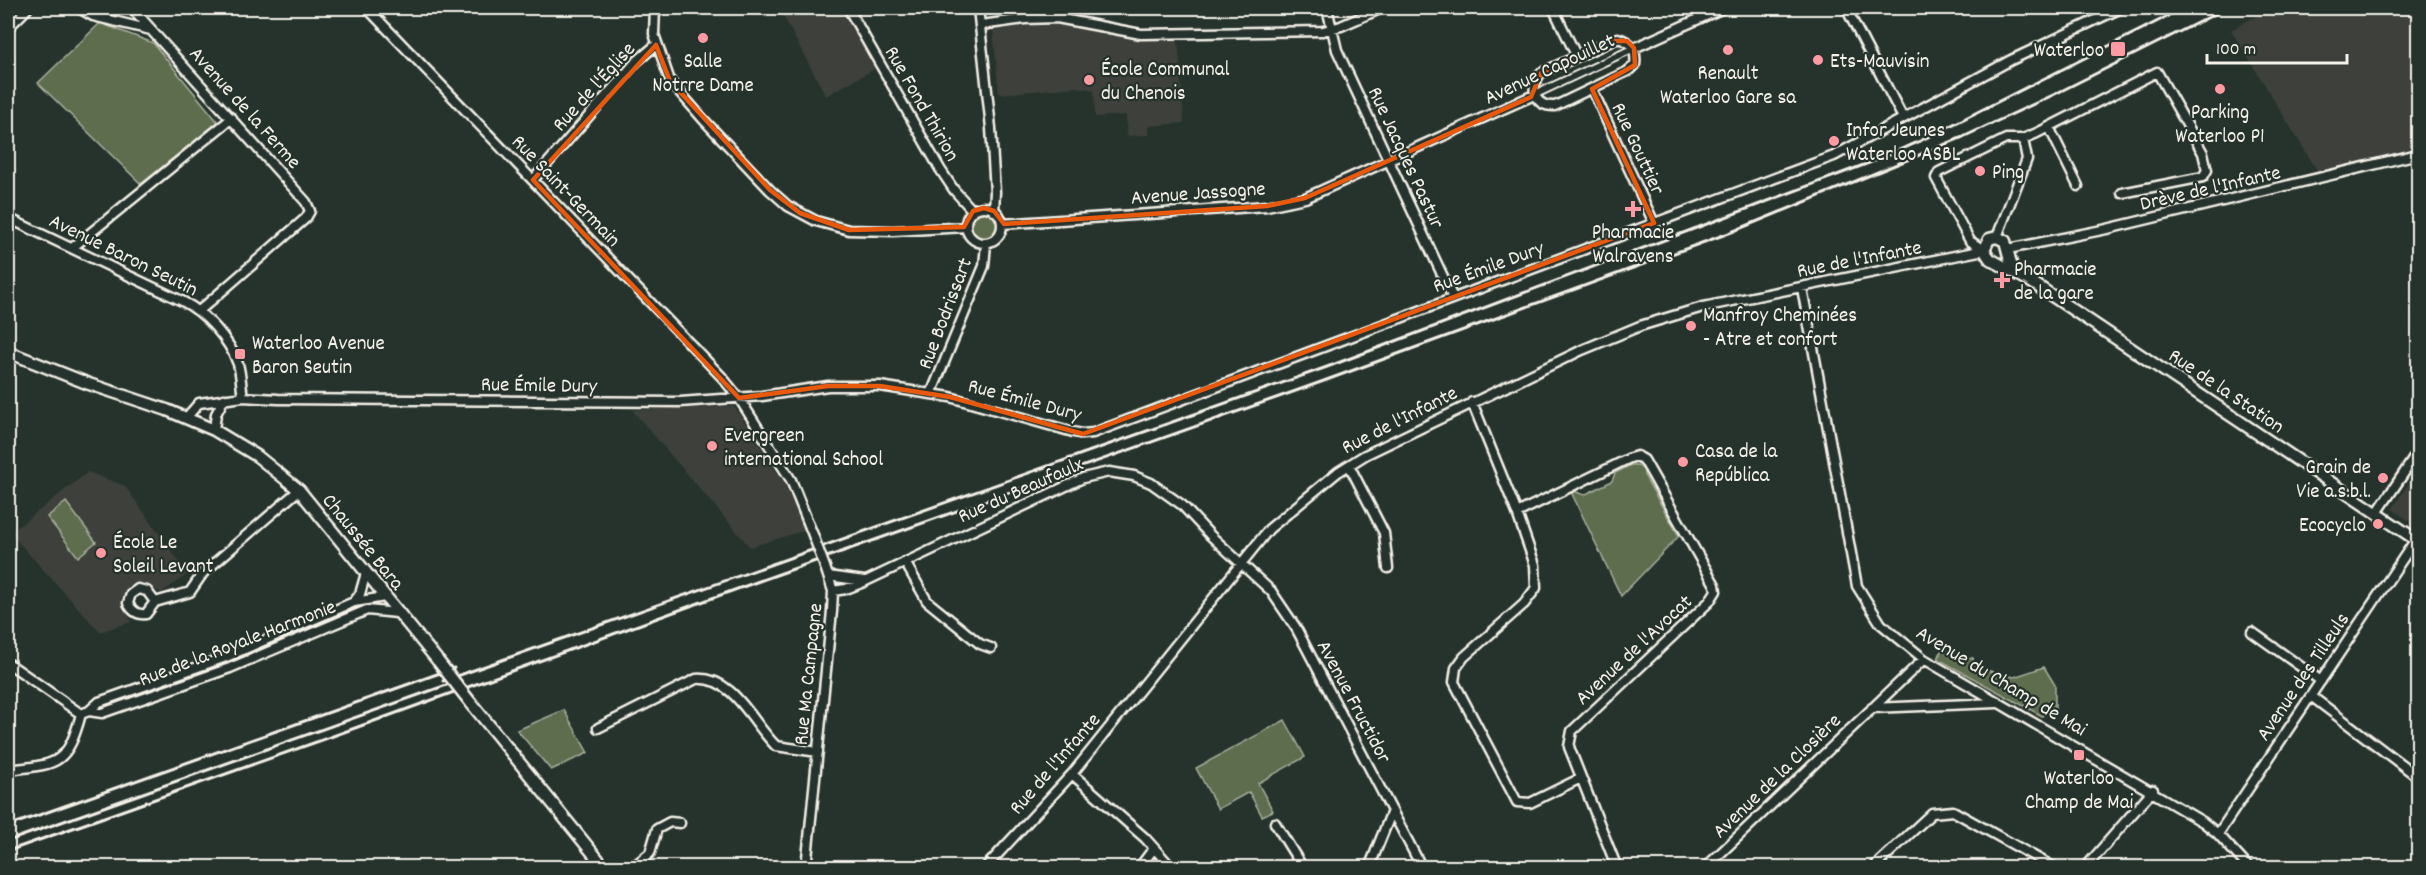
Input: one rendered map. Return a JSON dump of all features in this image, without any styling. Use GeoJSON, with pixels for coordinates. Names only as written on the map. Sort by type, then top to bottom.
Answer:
{"type":"FeatureCollection","features":[{"type":"Feature","properties":{"kind":"main road"},"geometry":{"type":"LineString","coordinates":[[2008,249],[2004,258],[1995,260],[1990,259],[1984,250],[1989,239],[1997,237],[2005,241],[2008,249],[2013,271]]}},
{"type":"Feature","properties":{"kind":"main road","name":"Rue de la Station"},"geometry":{"type":"LineString","coordinates":[[1995,260],[2417,540]]}},
{"type":"Feature","properties":{"kind":"main road","name":"Chaussée Bara"},"geometry":{"type":"LineString","coordinates":[[8,352],[214,430],[257,456],[299,490],[605,867]]}},
{"type":"Feature","properties":{"kind":"street"},"geometry":{"type":"LineString","coordinates":[[8,28],[28,8]]}},
{"type":"Feature","properties":{"kind":"street"},"geometry":{"type":"LineString","coordinates":[[79,8],[93,16],[152,30]]}},
{"type":"Feature","properties":{"kind":"street"},"geometry":{"type":"LineString","coordinates":[[93,16],[104,8]]}},
{"type":"Feature","properties":{"kind":"street","name":"Avenue de la Ferme"},"geometry":{"type":"LineString","coordinates":[[132,8],[306,202],[310,211],[306,218],[199,311]]}},
{"type":"Feature","properties":{"kind":"street","name":"Rue Saint-Germain"},"geometry":{"type":"LineString","coordinates":[[367,8],[427,72],[521,165],[739,399]]}},
{"type":"Feature","properties":{"kind":"street","name":"Rue de l'Église"},"geometry":{"type":"LineString","coordinates":[[533,180],[636,62],[656,45],[655,8]]}},
{"type":"Feature","properties":{"kind":"street","name":"Rue Fond Thirion"},"geometry":{"type":"LineString","coordinates":[[848,8],[940,169],[974,211]]}},
{"type":"Feature","properties":{"kind":"street"},"geometry":{"type":"LineString","coordinates":[[978,8],[991,128],[996,192],[994,211]]}},
{"type":"Feature","properties":{"kind":"street","name":"Rue Jacques Pastur"},"geometry":{"type":"LineString","coordinates":[[1327,8],[1338,50],[1453,298]]}},
{"type":"Feature","properties":{"kind":"street"},"geometry":{"type":"LineString","coordinates":[[981,25],[1025,19],[1057,18],[1141,34],[1323,32],[1382,8]]}},
{"type":"Feature","properties":{"kind":"street"},"geometry":{"type":"LineString","coordinates":[[1553,8],[1576,57]]}},
{"type":"Feature","properties":{"kind":"street","name":"Avenue Capouillet"},"geometry":{"type":"LineString","coordinates":[[1389,161],[1723,8]]}},
{"type":"Feature","properties":{"kind":"street"},"geometry":{"type":"LineString","coordinates":[[1846,8],[1903,118]]}},
{"type":"Feature","properties":{"kind":"street","name":"Rue Émile Dury"},"geometry":{"type":"LineString","coordinates":[[186,418],[199,403],[243,397],[680,402],[739,399],[849,384],[931,394],[1073,432],[1093,433],[1834,156],[2012,60],[2121,8]]}},
{"type":"Feature","properties":{"kind":"street"},"geometry":{"type":"LineString","coordinates":[[1618,38],[1628,41],[1634,48],[1635,65],[1628,71],[1592,89],[1555,106],[1541,103],[1534,95],[1535,80],[1540,73],[1618,38]]}},
{"type":"Feature","properties":{"kind":"street"},"geometry":{"type":"LineString","coordinates":[[656,45],[670,81],[686,101],[770,190],[800,213],[816,221],[849,231],[869,232],[966,226]]}},
{"type":"Feature","properties":{"kind":"street"},"geometry":{"type":"LineString","coordinates":[[1984,250],[1970,241],[1936,178],[1940,172],[2006,139],[2023,139],[2157,72],[2203,153],[2207,170],[2203,177],[2122,193]]}},
{"type":"Feature","properties":{"kind":"street","name":"Rue Gouttier"},"geometry":{"type":"LineString","coordinates":[[1592,89],[1654,223]]}},
{"type":"Feature","properties":{"kind":"street"},"geometry":{"type":"LineString","coordinates":[[72,248],[232,118]]}},
{"type":"Feature","properties":{"kind":"street"},"geometry":{"type":"LineString","coordinates":[[2049,127],[2078,186]]}},
{"type":"Feature","properties":{"kind":"street"},"geometry":{"type":"LineString","coordinates":[[1997,237],[2027,159],[2023,139]]}},
{"type":"Feature","properties":{"kind":"street","name":"Drève de l'Infante"},"geometry":{"type":"LineString","coordinates":[[2008,249],[2107,229],[2418,154]]}},
{"type":"Feature","properties":{"kind":"street","name":"Avenue Jassogne"},"geometry":{"type":"LineString","coordinates":[[1002,224],[1286,202],[1321,192],[1389,161]]}},
{"type":"Feature","properties":{"kind":"street"},"geometry":{"type":"LineString","coordinates":[[984,207],[994,211],[1002,224],[999,235],[986,244],[972,238],[966,226],[969,215],[984,207]]}},
{"type":"Feature","properties":{"kind":"street","name":"Avenue Baron Seutin"},"geometry":{"type":"LineString","coordinates":[[8,218],[199,311],[227,343],[238,364],[243,397]]}},
{"type":"Feature","properties":{"kind":"street","name":"Rue Bodrissart"},"geometry":{"type":"LineString","coordinates":[[931,394],[984,266],[986,244]]}},
{"type":"Feature","properties":{"kind":"street","name":"Rue de l'Infante"},"geometry":{"type":"LineString","coordinates":[[985,867],[1071,774],[1240,562],[1275,523],[1307,495],[1348,465],[1393,440],[1472,402],[1582,350],[1640,326],[1703,307],[1984,250]]}},
{"type":"Feature","properties":{"kind":"street","name":"Avenue du Champ de Mai"},"geometry":{"type":"LineString","coordinates":[[1802,288],[1857,586],[1881,624],[1924,659],[2197,817],[2218,834],[2249,867]]}},
{"type":"Feature","properties":{"kind":"street"},"geometry":{"type":"LineString","coordinates":[[214,430],[216,414],[224,399]]}},
{"type":"Feature","properties":{"kind":"street","name":"Rue Ma Campagne"},"geometry":{"type":"LineString","coordinates":[[739,399],[791,480],[833,591],[806,867]]}},
{"type":"Feature","properties":{"kind":"street"},"geometry":{"type":"LineString","coordinates":[[1472,402],[1517,513],[1537,571],[1536,588],[1524,604],[1464,657],[1456,668],[1454,682],[1517,802],[1530,803],[1581,778]]}},
{"type":"Feature","properties":{"kind":"street"},"geometry":{"type":"LineString","coordinates":[[2377,513],[2418,452]]}},
{"type":"Feature","properties":{"kind":"street","name":"Avenue de l'Avocat"},"geometry":{"type":"LineString","coordinates":[[1517,513],[1637,456],[1644,459],[1715,585],[1716,591],[1709,602],[1572,731],[1569,747],[1617,867]]}},
{"type":"Feature","properties":{"kind":"street"},"geometry":{"type":"LineString","coordinates":[[1348,465],[1384,533],[1388,568]]}},
{"type":"Feature","properties":{"kind":"street","name":"Rue du Beaufaulx"},"geometry":{"type":"LineString","coordinates":[[833,591],[864,582],[1083,478],[1109,472],[1134,476],[1167,493],[1240,562]]}},
{"type":"Feature","properties":{"kind":"street"},"geometry":{"type":"LineString","coordinates":[[155,602],[190,592],[203,573],[299,490]]}},
{"type":"Feature","properties":{"kind":"street","name":"Avenue des Tilleuls"},"geometry":{"type":"LineString","coordinates":[[2218,834],[2417,540]]}},
{"type":"Feature","properties":{"kind":"street"},"geometry":{"type":"LineString","coordinates":[[905,562],[927,601],[980,644],[991,648]]}},
{"type":"Feature","properties":{"kind":"street","name":"Avenue Fructidor"},"geometry":{"type":"LineString","coordinates":[[1240,562],[1270,591],[1286,611],[1422,867]]}},
{"type":"Feature","properties":{"kind":"street"},"geometry":{"type":"LineString","coordinates":[[827,571],[864,582]]}},
{"type":"Feature","properties":{"kind":"street","name":"Rue de la Royale Harmonie"},"geometry":{"type":"LineString","coordinates":[[354,602],[360,594],[366,573]]}},
{"type":"Feature","properties":{"kind":"street","name":"Rue de la Royale Harmonie"},"geometry":{"type":"LineString","coordinates":[[85,712],[99,702],[226,657],[354,602],[385,597]]}},
{"type":"Feature","properties":{"kind":"street","name":"Rue de la Royale Harmonie"},"geometry":{"type":"LineString","coordinates":[[85,712],[102,712],[230,668],[367,610],[397,613]]}},
{"type":"Feature","properties":{"kind":"street"},"geometry":{"type":"LineString","coordinates":[[2252,632],[2321,681]]}},
{"type":"Feature","properties":{"kind":"street","name":"Avenue de la Closière"},"geometry":{"type":"LineString","coordinates":[[1705,867],[1924,659]]}},
{"type":"Feature","properties":{"kind":"street"},"geometry":{"type":"LineString","coordinates":[[8,663],[85,712],[64,756],[51,764],[8,770]]}},
{"type":"Feature","properties":{"kind":"street"},"geometry":{"type":"LineString","coordinates":[[597,728],[696,679],[710,679],[729,689],[776,746],[818,752]]}},
{"type":"Feature","properties":{"kind":"street"},"geometry":{"type":"LineString","coordinates":[[2311,696],[2418,777]]}},
{"type":"Feature","properties":{"kind":"street","name":"Avenue de la Closière"},"geometry":{"type":"LineString","coordinates":[[1872,708],[1998,703]]}},
{"type":"Feature","properties":{"kind":"street"},"geometry":{"type":"LineString","coordinates":[[1071,774],[1172,867]]}},
{"type":"Feature","properties":{"kind":"street"},"geometry":{"type":"LineString","coordinates":[[2085,867],[2153,790]]}},
{"type":"Feature","properties":{"kind":"street"},"geometry":{"type":"LineString","coordinates":[[1873,867],[1932,813],[1953,811],[2055,867]]}},
{"type":"Feature","properties":{"kind":"street"},"geometry":{"type":"LineString","coordinates":[[1369,867],[1392,812]]}},
{"type":"Feature","properties":{"kind":"street"},"geometry":{"type":"LineString","coordinates":[[632,867],[650,853],[657,830],[670,822],[680,823]]}},
{"type":"Feature","properties":{"kind":"street"},"geometry":{"type":"LineString","coordinates":[[1275,823],[1303,867]]}},
{"type":"Feature","properties":{"kind":"street"},"geometry":{"type":"LineString","coordinates":[[1138,867],[1154,848]]}},
{"type":"Feature","properties":{"kind":"highlighted area"},"geometry":{"type":"Polygon","coordinates":[[[1609,41],[1627,41],[1634,48],[1635,65],[1592,89],[1654,223],[1083,434],[950,397],[880,386],[828,386],[739,398],[533,180],[656,45],[670,81],[686,101],[770,190],[800,213],[849,230],[964,227],[973,211],[984,208],[994,211],[1004,224],[1267,206],[1305,198],[1531,97],[1541,73],[1609,41]]]}},
{"type":"Feature","properties":{"kind":"shaded area"},"geometry":{"type":"Polygon","coordinates":[[[779,8],[842,8],[876,68],[826,96],[779,8]]]}},
{"type":"Feature","properties":{"kind":"shaded area"},"geometry":{"type":"Polygon","coordinates":[[[2271,8],[2418,8],[2418,148],[2320,175],[2231,30],[2271,8]]]}},
{"type":"Feature","properties":{"kind":"shaded area","name":"École Communal du Chenois"},"geometry":{"type":"Polygon","coordinates":[[[1050,24],[1076,26],[1132,39],[1178,39],[1184,123],[1148,126],[1149,135],[1127,136],[1126,115],[1095,117],[1094,90],[1077,87],[999,94],[993,29],[1050,24]]]}},
{"type":"Feature","properties":{"kind":"shaded area","name":"Evergreen international School"},"geometry":{"type":"Polygon","coordinates":[[[734,406],[784,483],[806,530],[750,547],[632,410],[734,406]]]}},
{"type":"Feature","properties":{"kind":"shaded area"},"geometry":{"type":"Polygon","coordinates":[[[2418,470],[2418,527],[2392,509],[2418,470]]]}},
{"type":"Feature","properties":{"kind":"shaded area","name":"École Le Soleil Levant"},"geometry":{"type":"Polygon","coordinates":[[[88,472],[125,486],[188,574],[161,593],[141,584],[128,589],[122,599],[131,622],[100,632],[10,533],[88,472]]]}},
{"type":"Feature","properties":{"kind":"green space"},"geometry":{"type":"Polygon","coordinates":[[[100,23],[153,43],[218,122],[141,184],[38,83],[100,23]]]}},
{"type":"Feature","properties":{"kind":"green space"},"geometry":{"type":"Polygon","coordinates":[[[984,212],[993,216],[997,225],[993,234],[984,238],[975,234],[971,225],[975,216],[984,212]]]}},
{"type":"Feature","properties":{"kind":"green space"},"geometry":{"type":"Polygon","coordinates":[[[1631,465],[1637,465],[1644,470],[1644,475],[1679,536],[1621,596],[1571,492],[1584,495],[1612,481],[1615,473],[1631,465]]]}},
{"type":"Feature","properties":{"kind":"green space"},"geometry":{"type":"Polygon","coordinates":[[[66,502],[96,542],[78,557],[47,517],[66,502]]]}},
{"type":"Feature","properties":{"kind":"green space"},"geometry":{"type":"Polygon","coordinates":[[[1943,647],[1959,661],[1973,658],[1974,667],[2014,677],[2044,667],[2055,685],[2055,709],[2042,716],[1938,659],[1943,647]]]}},
{"type":"Feature","properties":{"kind":"green space"},"geometry":{"type":"Polygon","coordinates":[[[564,710],[588,753],[551,770],[517,730],[564,710]]]}},
{"type":"Feature","properties":{"kind":"green space"},"geometry":{"type":"Polygon","coordinates":[[[1285,720],[1305,757],[1258,783],[1273,811],[1262,816],[1249,792],[1218,809],[1196,768],[1285,720]]]}},
{"type":"Feature","properties":{"kind":"railway"},"geometry":{"type":"LineString","coordinates":[[443,681],[1327,367],[1869,163],[1918,142],[2184,8]]}},
{"type":"Feature","properties":{"kind":"railway"},"geometry":{"type":"LineString","coordinates":[[8,851],[1321,382],[1729,233],[1963,137],[2227,8]]}},
{"type":"Feature","properties":{"kind":"railway"},"geometry":{"type":"LineString","coordinates":[[8,826],[454,668]]}},
{"type":"Feature","properties":{"kind":"railway"},"geometry":{"type":"LineString","coordinates":[[8,841],[455,682]]}},
{"type":"Feature","properties":{"kind":"place","name":"Salle Notrre Dame"},"geometry":{"type":"Point","coordinates":[703,38]}},
{"type":"Feature","properties":{"kind":"place","name":"Waterloo"},"geometry":{"type":"Point","coordinates":[2118,49]}},
{"type":"Feature","properties":{"kind":"place","name":"Renault Waterloo Gare sa"},"geometry":{"type":"Point","coordinates":[1728,50]}},
{"type":"Feature","properties":{"kind":"place","name":"Ets-Mauvisin"},"geometry":{"type":"Point","coordinates":[1818,60]}},
{"type":"Feature","properties":{"kind":"place","name":"École Communal du Chenois"},"geometry":{"type":"Point","coordinates":[1089,80]}},
{"type":"Feature","properties":{"kind":"place","name":"Parking Waterloo P1"},"geometry":{"type":"Point","coordinates":[2220,89]}},
{"type":"Feature","properties":{"kind":"place","name":"Infor Jeunes Waterloo ASBL"},"geometry":{"type":"Point","coordinates":[1834,141]}},
{"type":"Feature","properties":{"kind":"place","name":"Ping"},"geometry":{"type":"Point","coordinates":[1980,171]}},
{"type":"Feature","properties":{"kind":"place","name":"Pharmacie Walravens"},"geometry":{"type":"Point","coordinates":[1633,209]}},
{"type":"Feature","properties":{"kind":"place","name":"Pharmacie de la gare"},"geometry":{"type":"Point","coordinates":[2002,280]}},
{"type":"Feature","properties":{"kind":"place","name":"Manfroy Cheminées - Atre et confort"},"geometry":{"type":"Point","coordinates":[1691,326]}},
{"type":"Feature","properties":{"kind":"place","name":"Waterloo Avenue Baron Seutin"},"geometry":{"type":"Point","coordinates":[240,354]}},
{"type":"Feature","properties":{"kind":"place","name":"Evergreen international School"},"geometry":{"type":"Point","coordinates":[712,446]}},
{"type":"Feature","properties":{"kind":"place","name":"Casa de la República"},"geometry":{"type":"Point","coordinates":[1683,462]}},
{"type":"Feature","properties":{"kind":"place","name":"Grain de Vie a.s.b.l."},"geometry":{"type":"Point","coordinates":[2383,478]}},
{"type":"Feature","properties":{"kind":"place","name":"Ecocyclo"},"geometry":{"type":"Point","coordinates":[2378,524]}},
{"type":"Feature","properties":{"kind":"place","name":"École Le Soleil Levant"},"geometry":{"type":"Point","coordinates":[101,553]}},
{"type":"Feature","properties":{"kind":"place","name":"Waterloo Champ de Mai"},"geometry":{"type":"Point","coordinates":[2079,755]}}]}
